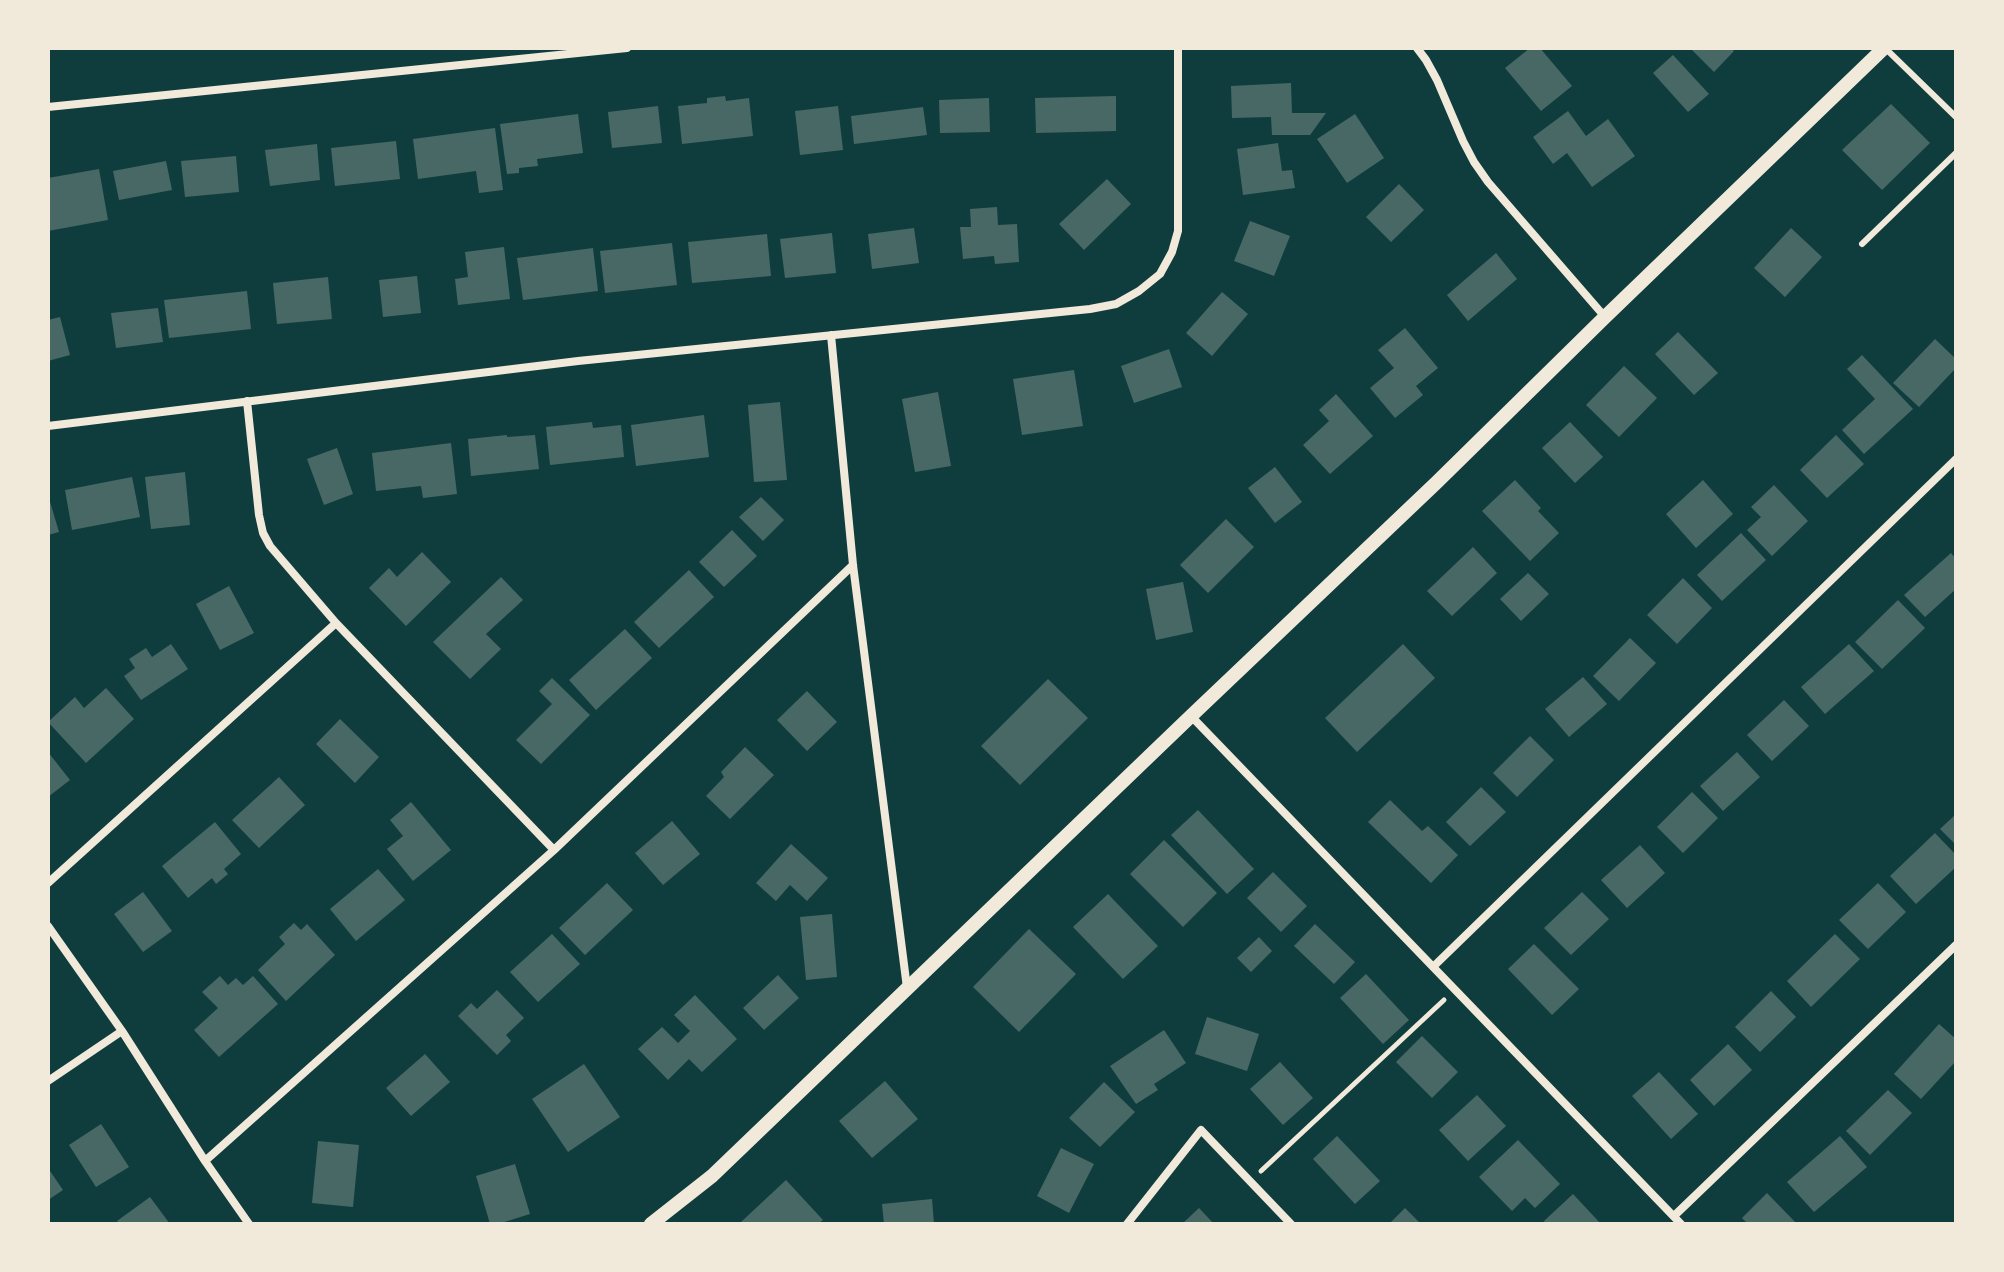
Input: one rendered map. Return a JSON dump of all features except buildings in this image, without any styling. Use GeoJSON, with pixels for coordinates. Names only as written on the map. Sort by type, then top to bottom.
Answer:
{"type":"FeatureCollection","features":[{"type":"Feature","properties":{"kind":"street"},"geometry":{"type":"LineString","coordinates":[[48,107],[627,48]]}},
{"type":"Feature","properties":{"kind":"street"},"geometry":{"type":"LineString","coordinates":[[48,426],[578,361],[1116,304],[1160,274],[1172,252],[1178,231],[1178,48]]}},
{"type":"Feature","properties":{"kind":"street"},"geometry":{"type":"LineString","coordinates":[[1417,48],[1437,80],[1474,162],[1605,317]]}},
{"type":"Feature","properties":{"kind":"street"},"geometry":{"type":"LineString","coordinates":[[651,1224],[712,1176],[1436,483],[1884,48]]}},
{"type":"Feature","properties":{"kind":"street"},"geometry":{"type":"LineString","coordinates":[[831,335],[853,565],[907,988]]}},
{"type":"Feature","properties":{"kind":"street"},"geometry":{"type":"LineString","coordinates":[[247,401],[263,533],[270,546],[336,623],[554,850]]}},
{"type":"Feature","properties":{"kind":"street"},"geometry":{"type":"LineString","coordinates":[[1434,966],[1956,459]]}},
{"type":"Feature","properties":{"kind":"street"},"geometry":{"type":"LineString","coordinates":[[205,1161],[554,850],[853,565]]}},
{"type":"Feature","properties":{"kind":"street"},"geometry":{"type":"LineString","coordinates":[[48,883],[336,623]]}},
{"type":"Feature","properties":{"kind":"street"},"geometry":{"type":"LineString","coordinates":[[1191,716],[1681,1224]]}},
{"type":"Feature","properties":{"kind":"street"},"geometry":{"type":"LineString","coordinates":[[48,926],[122,1031],[249,1224]]}},
{"type":"Feature","properties":{"kind":"street"},"geometry":{"type":"LineString","coordinates":[[1674,1216],[1956,945]]}},
{"type":"Feature","properties":{"kind":"street"},"geometry":{"type":"LineString","coordinates":[[48,1081],[122,1031]]}},
{"type":"Feature","properties":{"kind":"street"},"geometry":{"type":"LineString","coordinates":[[1127,1224],[1201,1130],[1291,1224]]}},
{"type":"Feature","properties":{"kind":"lane"},"geometry":{"type":"LineString","coordinates":[[1884,48],[1956,117]]}},
{"type":"Feature","properties":{"kind":"lane"},"geometry":{"type":"LineString","coordinates":[[1862,244],[1956,153]]}},
{"type":"Feature","properties":{"kind":"path"},"geometry":{"type":"LineString","coordinates":[[1249,1181],[1456,989]]}}]}
